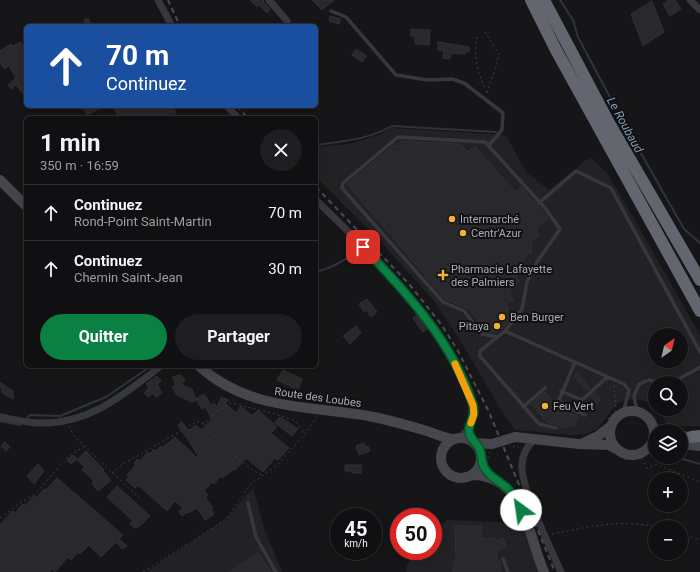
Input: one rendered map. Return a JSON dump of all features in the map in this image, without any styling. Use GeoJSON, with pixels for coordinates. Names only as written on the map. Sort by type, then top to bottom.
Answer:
{"type":"FeatureCollection","features":[{"type":"Feature","properties":{"kind":"highway"},"geometry":{"type":"LineString","coordinates":[[530,0],[700,311]]}},
{"type":"Feature","properties":{"kind":"highway"},"geometry":{"type":"LineString","coordinates":[[544,0],[609,124],[700,280]]}},
{"type":"Feature","properties":{"kind":"main road"},"geometry":{"type":"LineString","coordinates":[[0,180],[24,204]]}},
{"type":"Feature","properties":{"kind":"main road","name":"Route des Loubes"},"geometry":{"type":"LineString","coordinates":[[200,368],[212,378],[249,396],[289,406],[373,417],[419,429],[442,437],[457,438]]}},
{"type":"Feature","properties":{"kind":"main road"},"geometry":{"type":"LineString","coordinates":[[580,444],[598,436],[608,424],[623,413],[637,412],[646,417],[652,424]]}},
{"type":"Feature","properties":{"kind":"main road"},"geometry":{"type":"LineString","coordinates":[[608,424],[610,438],[616,449]]}},
{"type":"Feature","properties":{"kind":"main road","name":"Route des Loubes"},"geometry":{"type":"LineString","coordinates":[[419,429],[433,438],[440,445],[442,451]]}},
{"type":"Feature","properties":{"kind":"main road"},"geometry":{"type":"LineString","coordinates":[[472,475],[478,469],[481,460],[492,447],[515,437],[580,444],[605,444],[626,455],[639,454],[648,449]]}},
{"type":"Feature","properties":{"kind":"main road"},"geometry":{"type":"LineString","coordinates":[[489,474],[472,475],[462,478],[451,475],[443,467],[441,462],[442,451],[447,443],[457,438],[492,447]]}},
{"type":"Feature","properties":{"kind":"main road"},"geometry":{"type":"LineString","coordinates":[[474,442],[480,450],[481,460],[489,474],[507,488],[516,500],[536,546],[542,570]]}},
{"type":"Feature","properties":{"kind":"main road"},"geometry":{"type":"LineString","coordinates":[[688,445],[700,446]]}},
{"type":"Feature","properties":{"kind":"street"},"geometry":{"type":"LineString","coordinates":[[158,0],[171,24]]}},
{"type":"Feature","properties":{"kind":"street"},"geometry":{"type":"LineString","coordinates":[[269,0],[287,21]]}},
{"type":"Feature","properties":{"kind":"street"},"geometry":{"type":"LineString","coordinates":[[690,0],[700,10]]}},
{"type":"Feature","properties":{"kind":"street"},"geometry":{"type":"LineString","coordinates":[[229,108],[236,116]]}},
{"type":"Feature","properties":{"kind":"street"},"geometry":{"type":"LineString","coordinates":[[318,202],[407,292],[436,332],[455,364],[473,405],[474,414],[469,429],[457,438]]}},
{"type":"Feature","properties":{"kind":"street"},"geometry":{"type":"LineString","coordinates":[[0,417],[38,423],[68,420],[103,408],[158,368]]}},
{"type":"Feature","properties":{"kind":"street"},"geometry":{"type":"LineString","coordinates":[[469,429],[474,442]]}},
{"type":"Feature","properties":{"kind":"street"},"geometry":{"type":"LineString","coordinates":[[535,439],[528,446],[522,464],[523,478],[561,572]]}},
{"type":"Feature","properties":{"kind":"lane"},"geometry":{"type":"LineString","coordinates":[[331,11],[346,16],[396,75],[428,80],[452,79],[464,83],[503,113],[502,130],[489,145]]}},
{"type":"Feature","properties":{"kind":"lane"},"geometry":{"type":"LineString","coordinates":[[498,337],[482,334],[464,311],[442,302],[342,188],[343,183],[398,136],[480,140],[489,145],[540,203],[560,229],[537,262],[527,282],[522,310],[505,331],[498,337],[480,352],[480,356],[539,424],[556,428]]}},
{"type":"Feature","properties":{"kind":"lane"},"geometry":{"type":"LineString","coordinates":[[540,203],[576,172],[611,188],[700,352]]}},
{"type":"Feature","properties":{"kind":"lane"},"geometry":{"type":"LineString","coordinates":[[505,331],[624,384],[629,390],[623,413]]}},
{"type":"Feature","properties":{"kind":"lane"},"geometry":{"type":"LineString","coordinates":[[575,362],[561,392],[559,400],[563,406],[585,415]]}},
{"type":"Feature","properties":{"kind":"lane"},"geometry":{"type":"LineString","coordinates":[[684,376],[700,367]]}},
{"type":"Feature","properties":{"kind":"lane"},"geometry":{"type":"LineString","coordinates":[[561,392],[582,400],[605,379],[612,378]]}},
{"type":"Feature","properties":{"kind":"lane"},"geometry":{"type":"LineString","coordinates":[[637,412],[634,396],[638,384],[648,380]]}},
{"type":"Feature","properties":{"kind":"lane"},"geometry":{"type":"LineString","coordinates":[[523,407],[545,388]]}},
{"type":"Feature","properties":{"kind":"lane"},"geometry":{"type":"LineString","coordinates":[[248,503],[256,536],[276,572]]}},
{"type":"Feature","properties":{"kind":"lane"},"geometry":{"type":"LineString","coordinates":[[503,559],[508,572]]}},
{"type":"Feature","properties":{"kind":"path"},"geometry":{"type":"LineString","coordinates":[[485,32],[500,54],[497,68],[487,94]]}},
{"type":"Feature","properties":{"kind":"path"},"geometry":{"type":"LineString","coordinates":[[477,36],[474,52],[480,79],[489,97],[487,102]]}},
{"type":"Feature","properties":{"kind":"path"},"geometry":{"type":"LineString","coordinates":[[608,424],[616,410],[614,385],[616,380]]}},
{"type":"Feature","properties":{"kind":"path"},"geometry":{"type":"LineString","coordinates":[[204,424],[217,411],[231,403],[294,420],[305,434]]}},
{"type":"Feature","properties":{"kind":"path"},"geometry":{"type":"LineString","coordinates":[[143,572],[225,520],[251,484],[283,459],[305,434],[322,410]]}},
{"type":"Feature","properties":{"kind":"path"},"geometry":{"type":"LineString","coordinates":[[68,420],[74,436],[139,498]]}},
{"type":"Feature","properties":{"kind":"path"},"geometry":{"type":"LineString","coordinates":[[112,473],[123,464],[198,421],[204,424],[220,442],[255,472],[263,476]]}},
{"type":"Feature","properties":{"kind":"path"},"geometry":{"type":"LineString","coordinates":[[510,444],[514,447],[528,446]]}},
{"type":"Feature","properties":{"kind":"path"},"geometry":{"type":"LineString","coordinates":[[0,518],[23,500],[34,495],[68,456],[85,446]]}},
{"type":"Feature","properties":{"kind":"path"},"geometry":{"type":"LineString","coordinates":[[489,474],[487,460],[492,447]]}},
{"type":"Feature","properties":{"kind":"path"},"geometry":{"type":"LineString","coordinates":[[639,454],[647,468],[656,464],[700,482]]}},
{"type":"Feature","properties":{"kind":"path"},"geometry":{"type":"LineString","coordinates":[[545,535],[575,528],[616,523],[648,525]]}},
{"type":"Feature","properties":{"kind":"path"},"geometry":{"type":"LineString","coordinates":[[688,536],[700,540]]}},
{"type":"Feature","properties":{"kind":"shaded area"},"geometry":{"type":"Polygon","coordinates":[[[390,128],[506,135],[526,172],[549,190],[590,157],[607,173],[700,335],[700,426],[688,426],[688,424],[667,424],[663,416],[688,416],[688,376],[648,376],[648,403],[630,399],[618,403],[597,429],[586,434],[570,435],[515,430],[505,417],[460,340],[434,301],[378,239],[318,179],[318,147],[349,144],[380,135],[390,128]]]}},
{"type":"Feature","properties":{"kind":"shaded area"},"geometry":{"type":"Polygon","coordinates":[[[253,487],[264,528],[282,572],[146,572],[226,519],[253,487]]]}},
{"type":"Feature","properties":{"kind":"shaded area"},"geometry":{"type":"Polygon","coordinates":[[[447,520],[523,523],[543,572],[406,572],[407,564],[411,560],[442,560],[442,525],[447,520]]]}},
{"type":"Feature","properties":{"kind":"building"},"geometry":{"type":"Polygon","coordinates":[[[250,0],[264,0],[263,1],[270,9],[267,13],[259,5],[257,7],[250,0]]]}},
{"type":"Feature","properties":{"kind":"building"},"geometry":{"type":"Polygon","coordinates":[[[312,0],[334,0],[322,10],[312,0]]]}},
{"type":"Feature","properties":{"kind":"building"},"geometry":{"type":"Polygon","coordinates":[[[669,0],[675,0],[681,9],[670,16],[663,4],[669,0]]]}},
{"type":"Feature","properties":{"kind":"building"},"geometry":{"type":"Polygon","coordinates":[[[652,1],[664,32],[643,46],[631,14],[652,1]]]}},
{"type":"Feature","properties":{"kind":"building"},"geometry":{"type":"Polygon","coordinates":[[[330,16],[341,19],[339,24],[329,21],[330,16]]]}},
{"type":"Feature","properties":{"kind":"building"},"geometry":{"type":"Polygon","coordinates":[[[88,18],[91,24],[85,24],[84,20],[88,18]]]}},
{"type":"Feature","properties":{"kind":"building"},"geometry":{"type":"Polygon","coordinates":[[[411,29],[430,30],[429,45],[415,44],[415,36],[411,36],[411,29]]]}},
{"type":"Feature","properties":{"kind":"building"},"geometry":{"type":"Polygon","coordinates":[[[21,42],[24,51],[24,95],[16,85],[11,89],[8,85],[16,78],[9,66],[5,69],[0,63],[0,51],[11,44],[13,46],[21,42]]]}},
{"type":"Feature","properties":{"kind":"building"},"geometry":{"type":"Polygon","coordinates":[[[438,42],[469,47],[469,52],[465,52],[465,54],[451,53],[450,59],[443,58],[444,51],[438,50],[438,42]]]}},
{"type":"Feature","properties":{"kind":"building"},"geometry":{"type":"Polygon","coordinates":[[[356,49],[367,56],[362,62],[352,55],[356,49]]]}},
{"type":"Feature","properties":{"kind":"building"},"geometry":{"type":"Polygon","coordinates":[[[83,108],[99,108],[87,115],[83,108]]]}},
{"type":"Feature","properties":{"kind":"building"},"geometry":{"type":"Polygon","coordinates":[[[114,108],[173,108],[176,113],[170,116],[118,116],[114,108]]]}},
{"type":"Feature","properties":{"kind":"building","name":"Centr'Azur"},"geometry":{"type":"Polygon","coordinates":[[[402,141],[460,144],[468,152],[475,146],[515,192],[521,187],[548,218],[536,229],[539,236],[532,239],[531,254],[527,252],[518,271],[516,279],[520,281],[509,292],[513,300],[506,303],[510,319],[503,328],[496,332],[488,332],[467,308],[445,299],[347,184],[394,145],[395,147],[402,141]]]}},
{"type":"Feature","properties":{"kind":"building"},"geometry":{"type":"Polygon","coordinates":[[[367,299],[377,312],[371,317],[366,310],[364,312],[359,304],[367,299]]]}},
{"type":"Feature","properties":{"kind":"building"},"geometry":{"type":"Polygon","coordinates":[[[417,315],[427,329],[423,332],[413,318],[417,315]]]}},
{"type":"Feature","properties":{"kind":"building"},"geometry":{"type":"Polygon","coordinates":[[[356,326],[361,333],[350,344],[343,336],[356,326]]]}},
{"type":"Feature","properties":{"kind":"building"},"geometry":{"type":"Polygon","coordinates":[[[283,370],[302,379],[298,390],[277,380],[283,370]]]}},
{"type":"Feature","properties":{"kind":"building"},"geometry":{"type":"Polygon","coordinates":[[[578,373],[590,388],[587,391],[574,376],[578,373]]]}},
{"type":"Feature","properties":{"kind":"building"},"geometry":{"type":"Polygon","coordinates":[[[179,375],[183,377],[185,381],[180,384],[192,389],[196,400],[192,402],[177,395],[172,387],[176,385],[172,377],[179,375]]]}},
{"type":"Feature","properties":{"kind":"building"},"geometry":{"type":"Polygon","coordinates":[[[157,376],[161,381],[157,384],[162,393],[156,397],[152,393],[149,397],[144,393],[149,388],[146,384],[157,376]]]}},
{"type":"Feature","properties":{"kind":"building"},"geometry":{"type":"Polygon","coordinates":[[[0,382],[13,391],[13,399],[2,393],[0,382]]]}},
{"type":"Feature","properties":{"kind":"building","name":"Feu Vert"},"geometry":{"type":"Polygon","coordinates":[[[545,392],[560,410],[578,416],[574,427],[568,425],[566,428],[547,422],[531,404],[545,392]]]}},
{"type":"Feature","properties":{"kind":"building"},"geometry":{"type":"Polygon","coordinates":[[[595,393],[601,400],[597,404],[591,396],[595,393]]]}},
{"type":"Feature","properties":{"kind":"building"},"geometry":{"type":"Polygon","coordinates":[[[204,394],[211,405],[214,403],[217,407],[221,397],[229,400],[225,403],[236,413],[241,406],[252,416],[258,410],[277,427],[271,433],[289,448],[278,460],[275,458],[263,472],[246,458],[235,470],[234,469],[222,478],[220,476],[214,484],[212,482],[204,491],[208,495],[205,497],[213,508],[211,509],[214,514],[205,520],[197,508],[182,516],[179,512],[183,508],[175,501],[167,511],[138,485],[135,488],[126,480],[129,477],[127,475],[136,465],[134,464],[137,459],[140,461],[148,452],[150,454],[154,449],[156,451],[161,446],[162,448],[175,437],[196,457],[198,455],[178,425],[182,422],[188,430],[195,425],[202,430],[212,419],[205,407],[202,409],[196,399],[204,394]]]}},
{"type":"Feature","properties":{"kind":"building"},"geometry":{"type":"Polygon","coordinates":[[[280,417],[298,429],[292,436],[275,423],[280,417]]]}},
{"type":"Feature","properties":{"kind":"building"},"geometry":{"type":"Polygon","coordinates":[[[5,442],[10,447],[6,451],[1,446],[5,442]]]}},
{"type":"Feature","properties":{"kind":"building"},"geometry":{"type":"Polygon","coordinates":[[[364,443],[365,447],[368,446],[370,451],[359,455],[356,446],[364,443]]]}},
{"type":"Feature","properties":{"kind":"building"},"geometry":{"type":"Polygon","coordinates":[[[86,451],[104,470],[103,471],[111,480],[98,491],[92,483],[94,481],[82,470],[85,467],[77,460],[86,451]]]}},
{"type":"Feature","properties":{"kind":"building"},"geometry":{"type":"Polygon","coordinates":[[[73,455],[77,459],[71,464],[67,460],[73,455]]]}},
{"type":"Feature","properties":{"kind":"building"},"geometry":{"type":"Polygon","coordinates":[[[38,464],[44,471],[34,484],[27,476],[38,464]]]}},
{"type":"Feature","properties":{"kind":"building"},"geometry":{"type":"Polygon","coordinates":[[[345,465],[361,465],[361,473],[345,471],[345,465]]]}},
{"type":"Feature","properties":{"kind":"building"},"geometry":{"type":"Polygon","coordinates":[[[57,478],[123,535],[119,539],[127,546],[122,549],[116,542],[101,557],[89,545],[80,554],[78,552],[71,560],[68,557],[55,572],[52,569],[50,572],[0,572],[0,525],[12,511],[15,513],[23,504],[25,506],[34,496],[36,498],[57,478]]]}},
{"type":"Feature","properties":{"kind":"building"},"geometry":{"type":"Polygon","coordinates":[[[117,486],[150,516],[141,525],[135,528],[130,524],[133,521],[107,497],[117,486]]]}},
{"type":"Feature","properties":{"kind":"building"},"geometry":{"type":"Polygon","coordinates":[[[455,526],[482,526],[481,539],[496,539],[496,541],[503,538],[506,547],[496,550],[497,560],[500,561],[501,572],[453,572],[454,561],[456,561],[455,526]]]}},
{"type":"Feature","properties":{"kind":"building"},"geometry":{"type":"Polygon","coordinates":[[[258,553],[271,572],[230,572],[258,553]]]}},
{"type":"Feature","properties":{"kind":"waterway","name":"Le Roubaud"},"geometry":{"type":"LineString","coordinates":[[560,0],[573,20],[578,37],[621,118],[684,229],[700,243]]}},
{"type":"Feature","properties":{"kind":"waterway"},"geometry":{"type":"LineString","coordinates":[[318,145],[364,137],[383,131],[392,126],[496,132]]}},
{"type":"Feature","properties":{"kind":"waterway"},"geometry":{"type":"LineString","coordinates":[[318,271],[331,267],[361,251]]}},
{"type":"Feature","properties":{"kind":"waterway"},"geometry":{"type":"LineString","coordinates":[[28,417],[30,415],[60,416],[106,397],[148,368]]}},
{"type":"Feature","properties":{"kind":"waterway"},"geometry":{"type":"LineString","coordinates":[[0,421],[20,425]]}},
{"type":"Feature","properties":{"kind":"waterway"},"geometry":{"type":"LineString","coordinates":[[688,460],[700,464]]}},
{"type":"Feature","properties":{"kind":"railway"},"geometry":{"type":"LineString","coordinates":[[168,0],[179,24]]}},
{"type":"Feature","properties":{"kind":"railway"},"geometry":{"type":"LineString","coordinates":[[239,108],[246,116]]}},
{"type":"Feature","properties":{"kind":"railway"},"geometry":{"type":"LineString","coordinates":[[318,189],[409,284],[441,324],[458,351],[489,412],[555,572]]}},
{"type":"Feature","properties":{"kind":"slow traffic"},"geometry":{"type":"LineString","coordinates":[[455,364],[473,405],[474,414],[471,423]]}},
{"type":"Feature","properties":{"kind":"place","name":"Intermarché"},"geometry":{"type":"Point","coordinates":[452,219]}},
{"type":"Feature","properties":{"kind":"place","name":"Centr'Azur"},"geometry":{"type":"Point","coordinates":[463,233]}},
{"type":"Feature","properties":{"kind":"place","name":"Pharmacie Lafayette des Palmiers"},"geometry":{"type":"Point","coordinates":[443,275]}},
{"type":"Feature","properties":{"kind":"place","name":"Ben Burger"},"geometry":{"type":"Point","coordinates":[502,317]}},
{"type":"Feature","properties":{"kind":"place","name":"Pitaya"},"geometry":{"type":"Point","coordinates":[497,326]}},
{"type":"Feature","properties":{"kind":"place","name":"Feu Vert"},"geometry":{"type":"Point","coordinates":[545,406]}},
{"type":"Feature","properties":{"kind":"route"},"geometry":{"type":"LineString","coordinates":[[363,247],[407,292],[455,364],[473,405],[474,414],[469,429],[472,441],[480,450],[482,458],[481,461],[491,477],[507,488],[521,510]]}}]}
